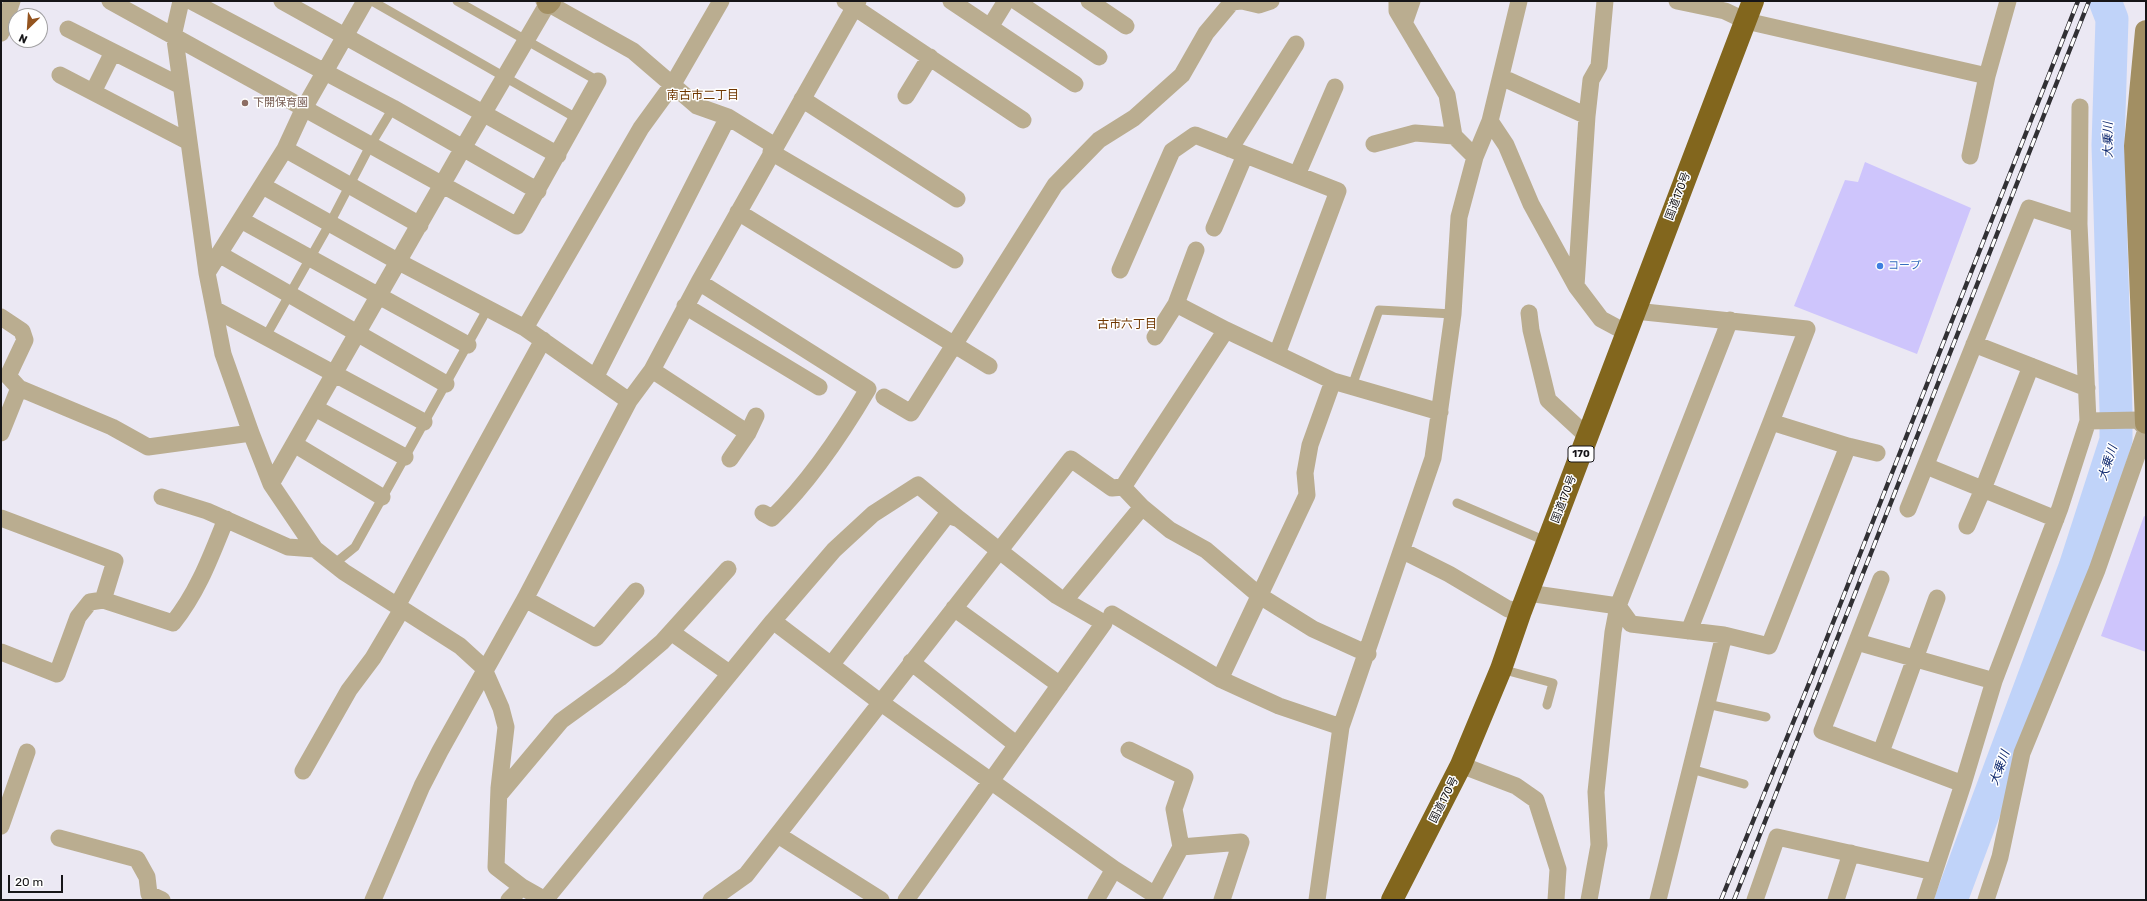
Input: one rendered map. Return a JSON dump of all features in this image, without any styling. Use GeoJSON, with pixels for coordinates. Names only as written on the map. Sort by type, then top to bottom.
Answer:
{"type":"FeatureCollection","features":[{"type":"Feature","properties":{"kind":"highway","name":"国道170号"},"geometry":{"type":"LineString","coordinates":[[1392,900],[1461,765],[1501,669],[1524,602],[1588,438],[1750,11]]}},
{"type":"Feature","properties":{"kind":"street"},"geometry":{"type":"LineString","coordinates":[[1,33],[12,1]]}},
{"type":"Feature","properties":{"kind":"street"},"geometry":{"type":"LineString","coordinates":[[110,1],[303,110],[517,226],[558,156],[598,81]]}},
{"type":"Feature","properties":{"kind":"street"},"geometry":{"type":"LineString","coordinates":[[181,1],[174,32],[207,273],[223,354],[251,434],[271,484],[315,549],[334,564],[460,646],[483,667],[506,727],[499,795],[496,866],[522,887],[545,900],[729,673],[834,550],[873,514],[918,485],[999,550],[1065,600],[1104,623],[906,900]]}},
{"type":"Feature","properties":{"kind":"street"},"geometry":{"type":"LineString","coordinates":[[191,1],[393,108],[538,191]]}},
{"type":"Feature","properties":{"kind":"street"},"geometry":{"type":"LineString","coordinates":[[282,1],[558,156]]}},
{"type":"Feature","properties":{"kind":"street"},"geometry":{"type":"LineString","coordinates":[[207,273],[285,149],[303,110],[365,1]]}},
{"type":"Feature","properties":{"kind":"street"},"geometry":{"type":"LineString","coordinates":[[525,328],[641,128],[673,84],[721,1]]}},
{"type":"Feature","properties":{"kind":"street"},"geometry":{"type":"LineString","coordinates":[[951,1],[1075,84]]}},
{"type":"Feature","properties":{"kind":"street"},"geometry":{"type":"LineString","coordinates":[[990,27],[1006,1]]}},
{"type":"Feature","properties":{"kind":"street"},"geometry":{"type":"LineString","coordinates":[[1016,1],[1099,57]]}},
{"type":"Feature","properties":{"kind":"street"},"geometry":{"type":"LineString","coordinates":[[884,397],[911,413],[1055,185],[1099,140],[1134,118],[1182,75],[1206,32],[1232,2],[1242,1],[1259,5],[1271,1]]}},
{"type":"Feature","properties":{"kind":"street"},"geometry":{"type":"LineString","coordinates":[[1397,1],[1397,11],[1405,21],[1447,95],[1454,136],[1475,157]]}},
{"type":"Feature","properties":{"kind":"street"},"geometry":{"type":"LineString","coordinates":[[1405,21],[1412,1]]}},
{"type":"Feature","properties":{"kind":"street"},"geometry":{"type":"LineString","coordinates":[[1576,286],[1587,116],[1591,80],[1599,66],[1605,1]]}},
{"type":"Feature","properties":{"kind":"street"},"geometry":{"type":"LineString","coordinates":[[1677,1],[1725,12],[1750,11],[1987,76]]}},
{"type":"Feature","properties":{"kind":"street"},"geometry":{"type":"LineString","coordinates":[[1970,156],[1987,76],[2008,1]]}},
{"type":"Feature","properties":{"kind":"street"},"geometry":{"type":"LineString","coordinates":[[271,484],[527,40],[547,2],[633,51],[697,106],[728,117],[773,149],[955,260]]}},
{"type":"Feature","properties":{"kind":"street"},"geometry":{"type":"LineString","coordinates":[[1092,2],[1126,26]]}},
{"type":"Feature","properties":{"kind":"street"},"geometry":{"type":"LineString","coordinates":[[1317,900],[1341,727],[1368,654],[1433,458],[1453,314],[1459,217],[1475,157],[1490,121],[1501,77],[1515,2]]}},
{"type":"Feature","properties":{"kind":"street"},"geometry":{"type":"LineString","coordinates":[[372,900],[422,786],[525,599],[629,401],[652,370],[685,306],[802,99],[853,3],[1023,120]]}},
{"type":"Feature","properties":{"kind":"street"},"geometry":{"type":"LineString","coordinates":[[68,29],[182,86]]}},
{"type":"Feature","properties":{"kind":"street"},"geometry":{"type":"LineString","coordinates":[[1986,900],[2000,857],[2022,753],[2097,570],[2144,426],[2135,146],[2146,31]]}},
{"type":"Feature","properties":{"kind":"street"},"geometry":{"type":"LineString","coordinates":[[1214,228],[1237,152],[1296,44]]}},
{"type":"Feature","properties":{"kind":"street"},"geometry":{"type":"LineString","coordinates":[[93,92],[113,52]]}},
{"type":"Feature","properties":{"kind":"street"},"geometry":{"type":"LineString","coordinates":[[906,96],[930,57]]}},
{"type":"Feature","properties":{"kind":"street"},"geometry":{"type":"LineString","coordinates":[[60,75],[189,142]]}},
{"type":"Feature","properties":{"kind":"street"},"geometry":{"type":"LineString","coordinates":[[1501,77],[1587,116]]}},
{"type":"Feature","properties":{"kind":"street"},"geometry":{"type":"LineString","coordinates":[[1296,175],[1335,87]]}},
{"type":"Feature","properties":{"kind":"street"},"geometry":{"type":"LineString","coordinates":[[802,99],[957,198]]}},
{"type":"Feature","properties":{"kind":"street"},"geometry":{"type":"LineString","coordinates":[[1925,900],[1964,784],[1994,681],[2093,420],[2087,388],[2079,224],[2080,107]]}},
{"type":"Feature","properties":{"kind":"street"},"geometry":{"type":"LineString","coordinates":[[596,376],[728,117]]}},
{"type":"Feature","properties":{"kind":"street"},"geometry":{"type":"LineString","coordinates":[[1490,121],[1506,145],[1530,204],[1576,286],[1601,319],[1627,334]]}},
{"type":"Feature","properties":{"kind":"street"},"geometry":{"type":"LineString","coordinates":[[1374,144],[1415,133],[1454,136]]}},
{"type":"Feature","properties":{"kind":"street"},"geometry":{"type":"LineString","coordinates":[[1120,270],[1172,151],[1195,135],[1338,191],[1277,354]]}},
{"type":"Feature","properties":{"kind":"street"},"geometry":{"type":"LineString","coordinates":[[285,149],[420,224]]}},
{"type":"Feature","properties":{"kind":"street"},"geometry":{"type":"LineString","coordinates":[[262,186],[399,262],[525,328],[596,376],[629,401]]}},
{"type":"Feature","properties":{"kind":"street"},"geometry":{"type":"LineString","coordinates":[[1908,509],[2029,208],[2079,224]]}},
{"type":"Feature","properties":{"kind":"street"},"geometry":{"type":"LineString","coordinates":[[738,212],[990,366]]}},
{"type":"Feature","properties":{"kind":"street"},"geometry":{"type":"LineString","coordinates":[[241,220],[378,297],[468,345]]}},
{"type":"Feature","properties":{"kind":"street"},"geometry":{"type":"LineString","coordinates":[[1155,337],[1176,304],[1196,250]]}},
{"type":"Feature","properties":{"kind":"street"},"geometry":{"type":"LineString","coordinates":[[219,254],[358,332],[446,384]]}},
{"type":"Feature","properties":{"kind":"street"},"geometry":{"type":"LineString","coordinates":[[699,282],[868,389],[854,412],[797,493],[772,518],[763,513]]}},
{"type":"Feature","properties":{"kind":"street"},"geometry":{"type":"LineString","coordinates":[[1176,304],[1226,330],[1333,381],[1440,412]]}},
{"type":"Feature","properties":{"kind":"street"},"geometry":{"type":"LineString","coordinates":[[685,306],[819,387]]}},
{"type":"Feature","properties":{"kind":"street"},"geometry":{"type":"LineString","coordinates":[[214,309],[424,422]]}},
{"type":"Feature","properties":{"kind":"street"},"geometry":{"type":"LineString","coordinates":[[1635,311],[1807,329],[1689,632]]}},
{"type":"Feature","properties":{"kind":"street"},"geometry":{"type":"LineString","coordinates":[[1529,313],[1531,330],[1548,400],[1588,438]]}},
{"type":"Feature","properties":{"kind":"street"},"geometry":{"type":"LineString","coordinates":[[1,317],[22,331],[25,340],[9,379],[1,433]]}},
{"type":"Feature","properties":{"kind":"street"},"geometry":{"type":"LineString","coordinates":[[1589,900],[1599,845],[1596,792],[1613,632],[1618,606],[1730,320]]}},
{"type":"Feature","properties":{"kind":"street"},"geometry":{"type":"LineString","coordinates":[[1123,487],[1226,330]]}},
{"type":"Feature","properties":{"kind":"street"},"geometry":{"type":"LineString","coordinates":[[303,771],[348,690],[373,658],[544,340]]}},
{"type":"Feature","properties":{"kind":"street"},"geometry":{"type":"LineString","coordinates":[[1974,344],[2087,388]]}},
{"type":"Feature","properties":{"kind":"street"},"geometry":{"type":"LineString","coordinates":[[1967,526],[2031,366]]}},
{"type":"Feature","properties":{"kind":"street"},"geometry":{"type":"LineString","coordinates":[[652,370],[748,434]]}},
{"type":"Feature","properties":{"kind":"street"},"geometry":{"type":"LineString","coordinates":[[9,379],[112,427],[148,446],[251,434]]}},
{"type":"Feature","properties":{"kind":"street"},"geometry":{"type":"LineString","coordinates":[[1220,679],[1307,496],[1305,473],[1310,445],[1333,381]]}},
{"type":"Feature","properties":{"kind":"street"},"geometry":{"type":"LineString","coordinates":[[315,408],[405,457]]}},
{"type":"Feature","properties":{"kind":"street"},"geometry":{"type":"LineString","coordinates":[[730,459],[748,434],[756,416]]}},
{"type":"Feature","properties":{"kind":"street"},"geometry":{"type":"LineString","coordinates":[[2093,420],[2144,426]]}},
{"type":"Feature","properties":{"kind":"street"},"geometry":{"type":"LineString","coordinates":[[1771,422],[1848,446],[1877,453]]}},
{"type":"Feature","properties":{"kind":"street"},"geometry":{"type":"LineString","coordinates":[[294,444],[382,497]]}},
{"type":"Feature","properties":{"kind":"street"},"geometry":{"type":"LineString","coordinates":[[1618,606],[1631,624],[1724,635],[1769,646],[1848,446]]}},
{"type":"Feature","properties":{"kind":"street"},"geometry":{"type":"LineString","coordinates":[[711,900],[746,875],[1071,459],[1112,488],[1123,487]]}},
{"type":"Feature","properties":{"kind":"street"},"geometry":{"type":"LineString","coordinates":[[1926,466],[2056,519]]}},
{"type":"Feature","properties":{"kind":"street"},"geometry":{"type":"LineString","coordinates":[[1123,487],[1142,507],[1170,530],[1206,550],[1260,596],[1313,629],[1368,654]]}},
{"type":"Feature","properties":{"kind":"street"},"geometry":{"type":"LineString","coordinates":[[162,497],[226,519],[288,547],[315,549]]}},
{"type":"Feature","properties":{"kind":"street"},"geometry":{"type":"LineString","coordinates":[[1065,600],[1142,507]]}},
{"type":"Feature","properties":{"kind":"street"},"geometry":{"type":"LineString","coordinates":[[831,665],[947,515],[960,519]]}},
{"type":"Feature","properties":{"kind":"street"},"geometry":{"type":"LineString","coordinates":[[1,518],[115,561],[103,600]]}},
{"type":"Feature","properties":{"kind":"street"},"geometry":{"type":"LineString","coordinates":[[1,652],[58,674],[78,617],[90,602],[103,600],[173,623],[185,608],[200,581],[226,519]]}},
{"type":"Feature","properties":{"kind":"street"},"geometry":{"type":"LineString","coordinates":[[1403,551],[1449,574],[1508,608],[1524,602],[1618,606]]}},
{"type":"Feature","properties":{"kind":"street"},"geometry":{"type":"LineString","coordinates":[[499,795],[561,721],[620,678],[671,632],[728,569]]}},
{"type":"Feature","properties":{"kind":"street"},"geometry":{"type":"LineString","coordinates":[[1881,579],[1822,731],[1964,784]]}},
{"type":"Feature","properties":{"kind":"street"},"geometry":{"type":"LineString","coordinates":[[525,599],[596,638],[636,591]]}},
{"type":"Feature","properties":{"kind":"street"},"geometry":{"type":"LineString","coordinates":[[1881,752],[1936,598]]}},
{"type":"Feature","properties":{"kind":"street"},"geometry":{"type":"LineString","coordinates":[[954,608],[1060,685]]}},
{"type":"Feature","properties":{"kind":"street"},"geometry":{"type":"LineString","coordinates":[[1112,614],[1220,679],[1279,706],[1341,727]]}},
{"type":"Feature","properties":{"kind":"street"},"geometry":{"type":"LineString","coordinates":[[773,620],[880,702],[992,780],[1114,869],[1155,895],[1181,848],[1174,809],[1185,777],[1129,750]]}},
{"type":"Feature","properties":{"kind":"street"},"geometry":{"type":"LineString","coordinates":[[671,632],[729,673]]}},
{"type":"Feature","properties":{"kind":"street"},"geometry":{"type":"LineString","coordinates":[[1658,900],[1724,635]]}},
{"type":"Feature","properties":{"kind":"street"},"geometry":{"type":"LineString","coordinates":[[1857,642],[1994,681]]}},
{"type":"Feature","properties":{"kind":"street"},"geometry":{"type":"LineString","coordinates":[[911,662],[1017,745]]}},
{"type":"Feature","properties":{"kind":"street"},"geometry":{"type":"LineString","coordinates":[[1,826],[27,752]]}},
{"type":"Feature","properties":{"kind":"street"},"geometry":{"type":"LineString","coordinates":[[1461,765],[1516,786],[1536,800],[1558,869],[1556,900]]}},
{"type":"Feature","properties":{"kind":"street"},"geometry":{"type":"LineString","coordinates":[[778,835],[881,900]]}},
{"type":"Feature","properties":{"kind":"street"},"geometry":{"type":"LineString","coordinates":[[1755,900],[1777,837],[1851,852],[1934,872]]}},
{"type":"Feature","properties":{"kind":"street"},"geometry":{"type":"LineString","coordinates":[[59,838],[136,859],[146,876],[149,894],[162,900]]}},
{"type":"Feature","properties":{"kind":"street"},"geometry":{"type":"LineString","coordinates":[[1181,848],[1241,842],[1222,900]]}},
{"type":"Feature","properties":{"kind":"street"},"geometry":{"type":"LineString","coordinates":[[1836,900],[1851,852]]}},
{"type":"Feature","properties":{"kind":"street"},"geometry":{"type":"LineString","coordinates":[[1096,900],[1114,869]]}},
{"type":"Feature","properties":{"kind":"street"},"geometry":{"type":"LineString","coordinates":[[509,900],[522,887]]}},
{"type":"Feature","properties":{"kind":"lane"},"geometry":{"type":"LineString","coordinates":[[372,1],[578,119]]}},
{"type":"Feature","properties":{"kind":"lane"},"geometry":{"type":"LineString","coordinates":[[457,1],[598,81]]}},
{"type":"Feature","properties":{"kind":"lane"},"geometry":{"type":"LineString","coordinates":[[266,336],[330,223],[370,146],[393,108]]}},
{"type":"Feature","properties":{"kind":"lane"},"geometry":{"type":"LineString","coordinates":[[334,564],[355,547],[488,308]]}},
{"type":"Feature","properties":{"kind":"lane"},"geometry":{"type":"LineString","coordinates":[[1352,386],[1379,310],[1453,314]]}},
{"type":"Feature","properties":{"kind":"lane"},"geometry":{"type":"LineString","coordinates":[[1457,503],[1548,542]]}},
{"type":"Feature","properties":{"kind":"lane"},"geometry":{"type":"LineString","coordinates":[[1501,669],[1553,683],[1547,705]]}},
{"type":"Feature","properties":{"kind":"lane"},"geometry":{"type":"LineString","coordinates":[[1707,704],[1766,717]]}},
{"type":"Feature","properties":{"kind":"lane"},"geometry":{"type":"LineString","coordinates":[[1691,769],[1744,784]]}},
{"type":"Feature","properties":{"kind":"building"},"geometry":{"type":"Polygon","coordinates":[[[1865,162],[1971,208],[1917,354],[1794,306],[1845,180],[1858,182],[1865,162]]]}},
{"type":"Feature","properties":{"kind":"building"},"geometry":{"type":"Polygon","coordinates":[[[2144,516],[2146,517],[2146,652],[2101,636],[2144,516]]]}},
{"type":"Feature","properties":{"kind":"waterway","name":"大乗川"},"geometry":{"type":"LineString","coordinates":[[1951,900],[2075,567],[2116,440],[2108,145],[2112,19],[2105,1]]}},
{"type":"Feature","properties":{"kind":"railway"},"geometry":{"type":"LineString","coordinates":[[1721,900],[1812,676],[2078,1]]}},
{"type":"Feature","properties":{"kind":"railway"},"geometry":{"type":"LineString","coordinates":[[1734,900],[2089,1]]}},
{"type":"Feature","properties":{"kind":"place","name":"下開保育園"},"geometry":{"type":"Point","coordinates":[245,103]}},
{"type":"Feature","properties":{"kind":"place","name":"コープ"},"geometry":{"type":"Point","coordinates":[1880,266]}},
{"type":"Feature","properties":{"kind":"district","name":"南古市二丁目"},"geometry":{"type":"Point","coordinates":[703,96]}},
{"type":"Feature","properties":{"kind":"district","name":"古市六丁目"},"geometry":{"type":"Point","coordinates":[1127,325]}}]}
